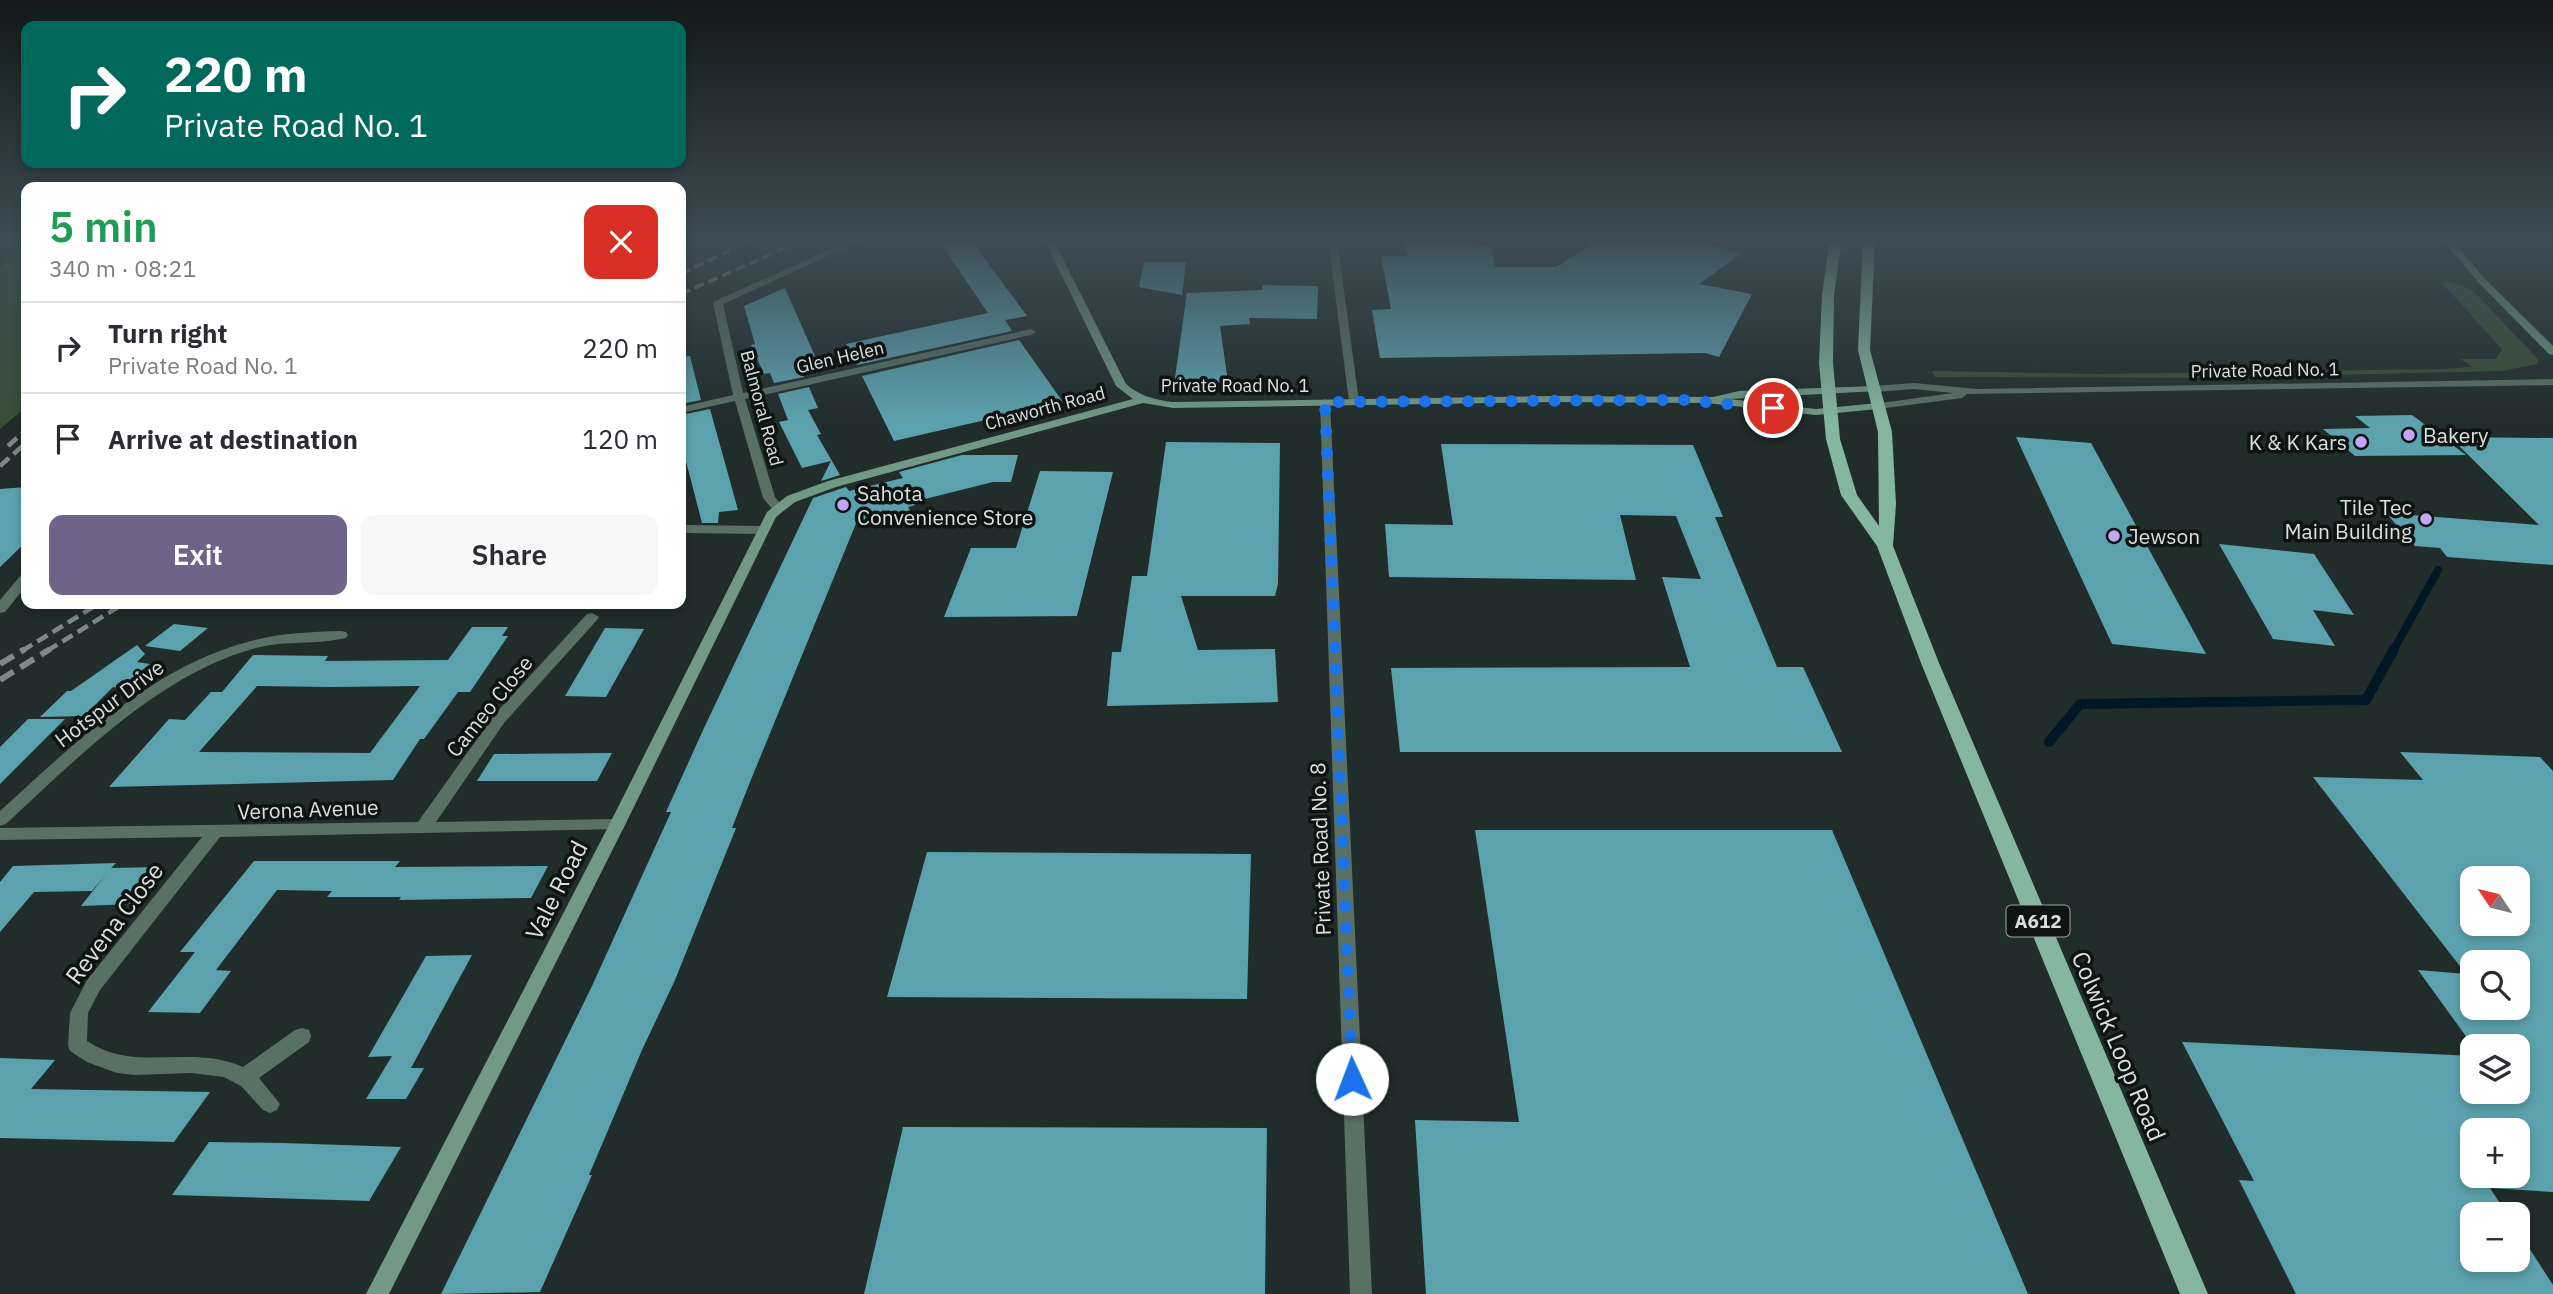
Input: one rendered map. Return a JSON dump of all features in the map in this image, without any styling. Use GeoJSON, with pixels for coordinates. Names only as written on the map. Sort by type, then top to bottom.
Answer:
{"type":"FeatureCollection","features":[{"type":"Feature","properties":{"kind":"main road","name":"Colwick Loop Road"},"geometry":{"type":"LineString","coordinates":[[1828,299],[1826,363],[1833,439],[1849,495],[1885,546],[1930,663],[2194,1294]]}},
{"type":"Feature","properties":{"kind":"main road","name":"Colwick Loop Road"},"geometry":{"type":"LineString","coordinates":[[1866,299],[1864,350],[1885,432],[1888,504],[1885,546]]}},
{"type":"Feature","properties":{"kind":"street","name":"Balmoral Road"},"geometry":{"type":"LineString","coordinates":[[726,299],[718,303],[739,398],[769,498],[778,508]]}},
{"type":"Feature","properties":{"kind":"street","name":"Chaworth Road"},"geometry":{"type":"LineString","coordinates":[[1078,299],[1121,386],[1142,400]]}},
{"type":"Feature","properties":{"kind":"street"},"geometry":{"type":"LineString","coordinates":[[1340,299],[1354,401]]}},
{"type":"Feature","properties":{"kind":"street"},"geometry":{"type":"LineString","coordinates":[[2500,299],[2553,352]]}},
{"type":"Feature","properties":{"kind":"street","name":"Glen Helen"},"geometry":{"type":"LineString","coordinates":[[686,409],[1031,332]]}},
{"type":"Feature","properties":{"kind":"street","name":"Private Road No. 1"},"geometry":{"type":"LineString","coordinates":[[1706,400],[1739,394],[1914,386],[1978,392],[2553,382]]}},
{"type":"Feature","properties":{"kind":"street","name":"Private Road No. 1"},"geometry":{"type":"LineString","coordinates":[[1142,400],[1173,405],[1354,401],[1706,400],[1788,410],[1832,411],[1978,392]]}},
{"type":"Feature","properties":{"kind":"street","name":"Chaworth Road"},"geometry":{"type":"LineString","coordinates":[[778,508],[805,492],[1142,400]]}},
{"type":"Feature","properties":{"kind":"street","name":"Private Road No. 8"},"geometry":{"type":"LineString","coordinates":[[1325,402],[1361,1294]]}},
{"type":"Feature","properties":{"kind":"street","name":"Vale Road"},"geometry":{"type":"LineString","coordinates":[[377,1294],[617,825],[764,530],[778,508]]}},
{"type":"Feature","properties":{"kind":"street"},"geometry":{"type":"LineString","coordinates":[[686,529],[764,530]]}},
{"type":"Feature","properties":{"kind":"street"},"geometry":{"type":"LineString","coordinates":[[0,609],[21,584]]}},
{"type":"Feature","properties":{"kind":"street","name":"Cameo Close"},"geometry":{"type":"LineString","coordinates":[[424,826],[499,719],[592,617]]}},
{"type":"Feature","properties":{"kind":"street","name":"Hotspur Drive"},"geometry":{"type":"LineString","coordinates":[[0,820],[58,768],[144,700],[182,674],[239,649],[265,642],[341,635]]}},
{"type":"Feature","properties":{"kind":"street","name":"Verona Avenue"},"geometry":{"type":"LineString","coordinates":[[0,834],[214,833],[424,826],[617,825]]}},
{"type":"Feature","properties":{"kind":"street","name":"Revena Close"},"geometry":{"type":"LineString","coordinates":[[214,833],[93,985],[79,1013],[77,1045],[102,1060],[134,1066],[176,1063],[216,1066],[245,1077],[270,1104]]}},
{"type":"Feature","properties":{"kind":"street"},"geometry":{"type":"LineString","coordinates":[[245,1077],[302,1036]]}},
{"type":"Feature","properties":{"kind":"green space"},"geometry":{"type":"Polygon","coordinates":[[[0,299],[21,299],[21,411],[0,429],[0,299]]]}},
{"type":"Feature","properties":{"kind":"green space"},"geometry":{"type":"Polygon","coordinates":[[[2457,299],[2481,299],[2538,359],[2537,364],[2502,371],[2205,378],[1935,377],[1932,371],[2097,374],[2441,369],[2472,367],[2461,359],[2496,359],[2502,349],[2457,299]]]}},
{"type":"Feature","properties":{"kind":"building"},"geometry":{"type":"Polygon","coordinates":[[[759,299],[790,299],[818,363],[801,367],[804,377],[774,383],[770,373],[764,374],[751,345],[755,344],[744,306],[759,299]]]}},
{"type":"Feature","properties":{"kind":"building"},"geometry":{"type":"Polygon","coordinates":[[[979,299],[1015,299],[1027,316],[1005,320],[1012,331],[857,365],[846,344],[988,313],[979,299]]]}},
{"type":"Feature","properties":{"kind":"building"},"geometry":{"type":"Polygon","coordinates":[[[1186,299],[1318,299],[1317,319],[1249,318],[1250,324],[1220,326],[1228,382],[1174,385],[1186,299]]]}},
{"type":"Feature","properties":{"kind":"building"},"geometry":{"type":"Polygon","coordinates":[[[1389,299],[1749,299],[1719,357],[1705,353],[1380,358],[1372,310],[1391,309],[1389,299]]]}},
{"type":"Feature","properties":{"kind":"building"},"geometry":{"type":"Polygon","coordinates":[[[1019,340],[1063,402],[894,441],[862,376],[1019,340]]]}},
{"type":"Feature","properties":{"kind":"building"},"geometry":{"type":"Polygon","coordinates":[[[686,356],[690,356],[701,400],[686,403],[686,356]]]}},
{"type":"Feature","properties":{"kind":"building"},"geometry":{"type":"Polygon","coordinates":[[[809,387],[818,408],[808,410],[821,434],[817,435],[840,475],[821,481],[831,461],[802,468],[779,422],[788,420],[778,394],[809,387]]]}},
{"type":"Feature","properties":{"kind":"building"},"geometry":{"type":"Polygon","coordinates":[[[710,409],[738,510],[719,512],[718,523],[702,523],[686,461],[686,414],[710,409]]]}},
{"type":"Feature","properties":{"kind":"building","name":"Bakery"},"geometry":{"type":"Polygon","coordinates":[[[2412,415],[2466,455],[2355,456],[2323,429],[2370,428],[2355,416],[2412,415]]]}},
{"type":"Feature","properties":{"kind":"building"},"geometry":{"type":"Polygon","coordinates":[[[2016,437],[2091,443],[2206,654],[2112,644],[2016,437]]]}},
{"type":"Feature","properties":{"kind":"building","name":"Tile Tec Main Building"},"geometry":{"type":"Polygon","coordinates":[[[2450,437],[2553,438],[2553,565],[2447,557],[2440,548],[2415,546],[2386,513],[2539,525],[2450,437]]]}},
{"type":"Feature","properties":{"kind":"building"},"geometry":{"type":"Polygon","coordinates":[[[1166,442],[1280,443],[1278,584],[1275,596],[1181,596],[1198,650],[1275,649],[1278,702],[1107,706],[1112,652],[1121,652],[1132,576],[1147,576],[1166,442]]]}},
{"type":"Feature","properties":{"kind":"building"},"geometry":{"type":"Polygon","coordinates":[[[1441,444],[1693,445],[1723,517],[1715,517],[1777,667],[1803,667],[1842,752],[1400,752],[1391,668],[1690,667],[1662,577],[1701,579],[1676,516],[1620,515],[1636,580],[1389,577],[1385,524],[1453,525],[1441,444]]]}},
{"type":"Feature","properties":{"kind":"building"},"geometry":{"type":"Polygon","coordinates":[[[962,455],[1018,455],[1011,482],[993,482],[913,502],[915,505],[908,507],[911,512],[857,521],[750,782],[732,828],[736,828],[675,980],[642,1050],[589,1175],[592,1175],[540,1292],[441,1294],[592,986],[671,812],[666,812],[704,728],[813,498],[846,487],[849,491],[903,478],[899,472],[962,455]]]}},
{"type":"Feature","properties":{"kind":"building"},"geometry":{"type":"Polygon","coordinates":[[[1040,471],[1113,472],[1077,616],[944,617],[971,548],[1016,548],[1040,471]]]}},
{"type":"Feature","properties":{"kind":"building"},"geometry":{"type":"Polygon","coordinates":[[[21,487],[21,547],[0,567],[0,489],[21,487]]]}},
{"type":"Feature","properties":{"kind":"building"},"geometry":{"type":"Polygon","coordinates":[[[2219,544],[2314,554],[2354,615],[2313,610],[2335,646],[2273,639],[2219,544]]]}},
{"type":"Feature","properties":{"kind":"building"},"geometry":{"type":"Polygon","coordinates":[[[174,624],[208,628],[180,651],[145,646],[174,624]]]}},
{"type":"Feature","properties":{"kind":"building"},"geometry":{"type":"Polygon","coordinates":[[[472,627],[508,627],[502,636],[508,636],[470,692],[458,692],[424,739],[420,739],[393,780],[109,787],[169,719],[185,720],[211,692],[222,692],[253,655],[328,656],[325,661],[448,660],[472,627]],[[257,686],[199,752],[370,753],[420,686],[257,686]]]}},
{"type":"Feature","properties":{"kind":"building"},"geometry":{"type":"Polygon","coordinates":[[[605,628],[644,629],[606,697],[565,696],[605,628]]]}},
{"type":"Feature","properties":{"kind":"building"},"geometry":{"type":"Polygon","coordinates":[[[137,645],[145,654],[137,662],[150,664],[119,688],[113,687],[84,716],[40,717],[67,691],[71,691],[137,645]]]}},
{"type":"Feature","properties":{"kind":"building"},"geometry":{"type":"Polygon","coordinates":[[[28,719],[65,719],[0,784],[0,747],[28,719]]]}},
{"type":"Feature","properties":{"kind":"building"},"geometry":{"type":"Polygon","coordinates":[[[2400,752],[2540,757],[2553,771],[2553,1192],[2490,1188],[2499,1202],[2460,1202],[2460,1272],[2530,1272],[2530,1250],[2553,1285],[2553,1294],[2296,1294],[2239,1180],[2254,1181],[2182,1042],[2460,1055],[2460,1104],[2530,1104],[2530,1034],[2464,1034],[2418,970],[2460,974],[2460,1020],[2530,1020],[2530,950],[2460,950],[2460,966],[2313,777],[2423,780],[2400,752]]]}},
{"type":"Feature","properties":{"kind":"building"},"geometry":{"type":"Polygon","coordinates":[[[612,753],[597,781],[477,781],[494,754],[612,753]]]}},
{"type":"Feature","properties":{"kind":"building"},"geometry":{"type":"Polygon","coordinates":[[[1475,830],[1832,830],[2028,1294],[1426,1294],[1415,1120],[1519,1122],[1475,830]]]}},
{"type":"Feature","properties":{"kind":"building"},"geometry":{"type":"Polygon","coordinates":[[[927,852],[1251,854],[1247,999],[887,997],[927,852]]]}},
{"type":"Feature","properties":{"kind":"building"},"geometry":{"type":"Polygon","coordinates":[[[254,861],[400,861],[395,867],[548,866],[531,898],[399,900],[401,897],[327,897],[332,891],[277,890],[216,970],[231,971],[200,1013],[148,1012],[195,952],[180,952],[254,861]]]}},
{"type":"Feature","properties":{"kind":"building"},"geometry":{"type":"Polygon","coordinates":[[[116,863],[111,868],[162,867],[133,904],[81,906],[107,873],[92,891],[34,892],[0,932],[0,882],[13,866],[116,863]]]}},
{"type":"Feature","properties":{"kind":"building"},"geometry":{"type":"Polygon","coordinates":[[[472,955],[411,1068],[424,1068],[406,1099],[366,1099],[392,1056],[368,1057],[426,956],[472,955]]]}},
{"type":"Feature","properties":{"kind":"building"},"geometry":{"type":"Polygon","coordinates":[[[0,1058],[55,1060],[31,1089],[210,1092],[174,1142],[0,1138],[0,1058]]]}},
{"type":"Feature","properties":{"kind":"building"},"geometry":{"type":"Polygon","coordinates":[[[903,1127],[1267,1128],[1265,1294],[864,1294],[903,1127]]]}},
{"type":"Feature","properties":{"kind":"building"},"geometry":{"type":"Polygon","coordinates":[[[209,1142],[401,1147],[369,1201],[172,1195],[209,1142]]]}},
{"type":"Feature","properties":{"kind":"waterway"},"geometry":{"type":"LineString","coordinates":[[2393,651],[2438,570]]}},
{"type":"Feature","properties":{"kind":"waterway"},"geometry":{"type":"LineString","coordinates":[[2049,742],[2080,704],[2366,700],[2394,649]]}},
{"type":"Feature","properties":{"kind":"railway"},"geometry":{"type":"LineString","coordinates":[[8,446],[21,434]]}},
{"type":"Feature","properties":{"kind":"railway"},"geometry":{"type":"LineString","coordinates":[[0,466],[21,447]]}},
{"type":"Feature","properties":{"kind":"railway"},"geometry":{"type":"LineString","coordinates":[[22,651],[90,609]]}},
{"type":"Feature","properties":{"kind":"railway"},"geometry":{"type":"LineString","coordinates":[[47,651],[115,609]]}},
{"type":"Feature","properties":{"kind":"railway"},"geometry":{"type":"LineString","coordinates":[[0,664],[25,649]]}},
{"type":"Feature","properties":{"kind":"railway"},"geometry":{"type":"LineString","coordinates":[[0,680],[50,649]]}},
{"type":"Feature","properties":{"kind":"place","name":"Bakery"},"geometry":{"type":"Point","coordinates":[2409,435]}},
{"type":"Feature","properties":{"kind":"place","name":"K & K Kars"},"geometry":{"type":"Point","coordinates":[2361,442]}},
{"type":"Feature","properties":{"kind":"place","name":"Sahota Convenience Store"},"geometry":{"type":"Point","coordinates":[843,505]}},
{"type":"Feature","properties":{"kind":"place","name":"Tile Tec Main Building"},"geometry":{"type":"Point","coordinates":[2426,519]}},
{"type":"Feature","properties":{"kind":"place","name":"Jewson"},"geometry":{"type":"Point","coordinates":[2114,536]}},
{"type":"Feature","properties":{"kind":"route"},"geometry":{"type":"LineString","coordinates":[[1352,1079],[1325,402],[1706,400],[1773,408]]}}]}
